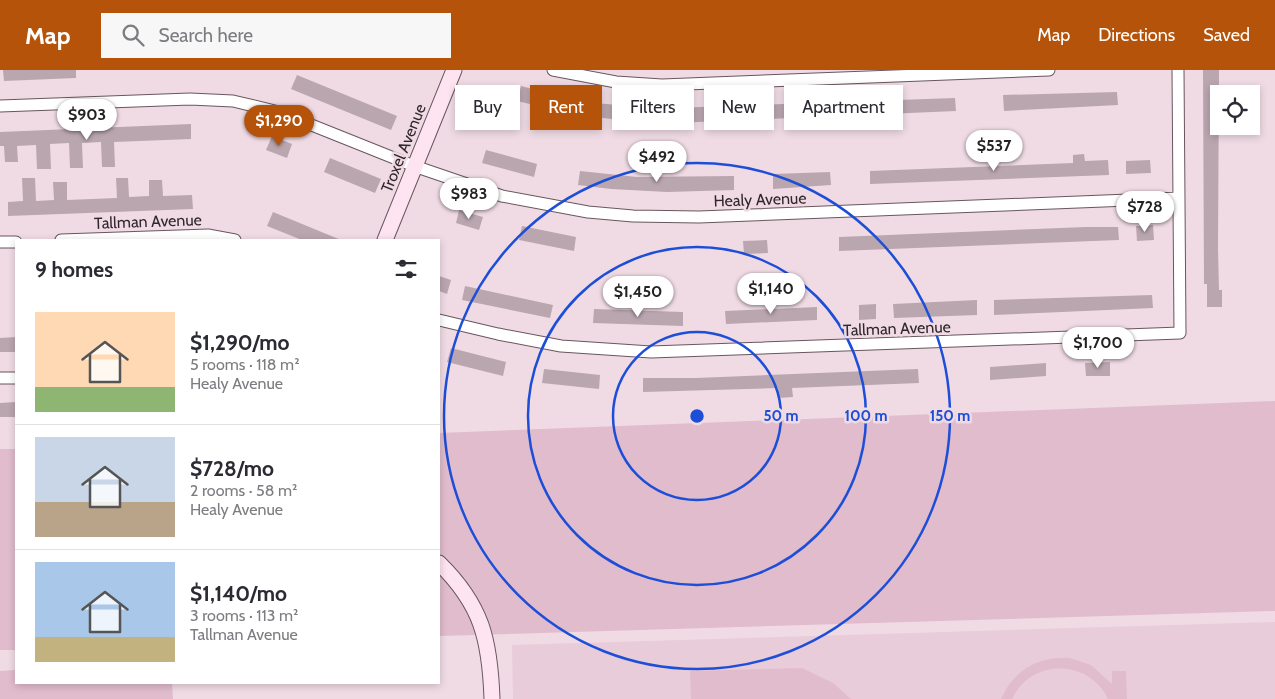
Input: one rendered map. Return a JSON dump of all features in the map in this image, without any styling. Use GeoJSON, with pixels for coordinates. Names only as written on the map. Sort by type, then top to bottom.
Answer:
{"type":"FeatureCollection","features":[{"type":"Feature","properties":{"kind":"street","name":"Troxel Avenue"},"geometry":{"type":"LineString","coordinates":[[385,239],[454,70]]}},
{"type":"Feature","properties":{"kind":"street"},"geometry":{"type":"LineString","coordinates":[[553,70],[616,82],[662,86],[1049,70]]}},
{"type":"Feature","properties":{"kind":"street"},"geometry":{"type":"LineString","coordinates":[[1178,70],[1179,198]]}},
{"type":"Feature","properties":{"kind":"street","name":"Healy Avenue"},"geometry":{"type":"LineString","coordinates":[[0,106],[190,99],[233,101],[279,112],[470,187],[562,209],[633,216],[699,217],[1179,198]]}},
{"type":"Feature","properties":{"kind":"street","name":"Tallman Avenue"},"geometry":{"type":"LineString","coordinates":[[440,320],[542,343],[581,348],[651,352],[1180,333],[1179,198]]}},
{"type":"Feature","properties":{"kind":"street","name":"Tallman Avenue"},"geometry":{"type":"LineString","coordinates":[[90,239],[208,235],[230,239]]}},
{"type":"Feature","properties":{"kind":"street"},"geometry":{"type":"LineString","coordinates":[[0,242],[15,242]]}},
{"type":"Feature","properties":{"kind":"street"},"geometry":{"type":"LineString","coordinates":[[0,378],[15,378]]}},
{"type":"Feature","properties":{"kind":"street"},"geometry":{"type":"LineString","coordinates":[[440,564],[461,587],[477,616],[491,660],[492,699]]}},
{"type":"Feature","properties":{"kind":"shaded area"},"geometry":{"type":"Polygon","coordinates":[[[1275,401],[1275,611],[440,636],[440,433],[1275,401]]]}},
{"type":"Feature","properties":{"kind":"shaded area"},"geometry":{"type":"Polygon","coordinates":[[[0,449],[15,449],[15,650],[0,650],[0,449]]]}},
{"type":"Feature","properties":{"kind":"shaded area"},"geometry":{"type":"Polygon","coordinates":[[[1275,622],[1275,699],[513,699],[512,645],[1275,622]]]}},
{"type":"Feature","properties":{"kind":"shaded area"},"geometry":{"type":"Polygon","coordinates":[[[1070,658],[1091,665],[1112,684],[1112,671],[1126,671],[1127,699],[1108,699],[1099,686],[1088,676],[1060,669],[1046,670],[1032,676],[1021,686],[1012,699],[1001,699],[1013,680],[1028,667],[1048,659],[1070,658]]]}},
{"type":"Feature","properties":{"kind":"shaded area"},"geometry":{"type":"Polygon","coordinates":[[[802,668],[833,683],[851,699],[691,699],[690,671],[802,668]]]}},
{"type":"Feature","properties":{"kind":"shaded area"},"geometry":{"type":"Polygon","coordinates":[[[15,670],[15,684],[172,684],[173,699],[0,699],[0,671],[15,670]]]}},
{"type":"Feature","properties":{"kind":"building"},"geometry":{"type":"Polygon","coordinates":[[[3,70],[76,70],[76,78],[4,81],[3,70]]]}},
{"type":"Feature","properties":{"kind":"building"},"geometry":{"type":"Polygon","coordinates":[[[1203,70],[1219,70],[1219,85],[1210,85],[1210,135],[1219,135],[1218,249],[1219,290],[1222,290],[1222,307],[1207,307],[1207,284],[1204,284],[1203,70]]]}},
{"type":"Feature","properties":{"kind":"building"},"geometry":{"type":"Polygon","coordinates":[[[297,75],[397,116],[391,130],[291,89],[297,75]]]}},
{"type":"Feature","properties":{"kind":"building"},"geometry":{"type":"Polygon","coordinates":[[[521,86],[530,88],[530,104],[520,102],[521,86]]]}},
{"type":"Feature","properties":{"kind":"building"},"geometry":{"type":"Polygon","coordinates":[[[1117,92],[1118,105],[1004,111],[1003,95],[1117,92]]]}},
{"type":"Feature","properties":{"kind":"building"},"geometry":{"type":"Polygon","coordinates":[[[955,98],[956,111],[903,113],[903,100],[955,98]]]}},
{"type":"Feature","properties":{"kind":"building"},"geometry":{"type":"Polygon","coordinates":[[[602,104],[612,104],[612,119],[602,118],[602,104]]]}},
{"type":"Feature","properties":{"kind":"building"},"geometry":{"type":"Polygon","coordinates":[[[774,104],[784,104],[784,118],[774,119],[774,104]]]}},
{"type":"Feature","properties":{"kind":"building"},"geometry":{"type":"Polygon","coordinates":[[[694,107],[704,107],[704,122],[694,122],[694,107]]]}},
{"type":"Feature","properties":{"kind":"building"},"geometry":{"type":"Polygon","coordinates":[[[191,124],[191,139],[114,142],[115,167],[102,167],[101,142],[82,143],[83,168],[70,168],[69,143],[50,144],[51,169],[37,169],[36,145],[17,146],[18,162],[5,162],[4,146],[0,146],[0,132],[191,124]]]}},
{"type":"Feature","properties":{"kind":"building"},"geometry":{"type":"Polygon","coordinates":[[[272,136],[292,144],[287,158],[266,150],[272,136]]]}},
{"type":"Feature","properties":{"kind":"building"},"geometry":{"type":"Polygon","coordinates":[[[486,150],[537,164],[534,177],[482,163],[486,150]]]}},
{"type":"Feature","properties":{"kind":"building"},"geometry":{"type":"Polygon","coordinates":[[[1084,154],[1085,161],[1108,160],[1109,175],[870,184],[870,171],[1073,163],[1073,155],[1084,154]]]}},
{"type":"Feature","properties":{"kind":"building"},"geometry":{"type":"Polygon","coordinates":[[[330,158],[381,179],[375,193],[324,172],[330,158]]]}},
{"type":"Feature","properties":{"kind":"building"},"geometry":{"type":"Polygon","coordinates":[[[1150,160],[1151,173],[1126,174],[1126,161],[1150,160]]]}},
{"type":"Feature","properties":{"kind":"building"},"geometry":{"type":"Polygon","coordinates":[[[580,171],[637,177],[734,176],[734,190],[667,192],[578,185],[580,171]]]}},
{"type":"Feature","properties":{"kind":"building"},"geometry":{"type":"Polygon","coordinates":[[[830,172],[831,185],[773,189],[773,174],[830,172]]]}},
{"type":"Feature","properties":{"kind":"building"},"geometry":{"type":"Polygon","coordinates":[[[22,178],[35,178],[36,201],[54,200],[53,182],[67,182],[67,200],[117,198],[116,178],[128,178],[129,197],[149,196],[149,180],[162,180],[163,196],[192,195],[193,209],[8,216],[8,202],[23,201],[22,178]]]}},
{"type":"Feature","properties":{"kind":"building"},"geometry":{"type":"Polygon","coordinates":[[[459,210],[483,217],[479,230],[456,223],[459,210]]]}},
{"type":"Feature","properties":{"kind":"building"},"geometry":{"type":"Polygon","coordinates":[[[273,212],[339,239],[300,239],[267,226],[273,212]]]}},
{"type":"Feature","properties":{"kind":"building"},"geometry":{"type":"Polygon","coordinates":[[[1153,225],[1154,240],[1137,241],[1136,226],[1153,225]]]}},
{"type":"Feature","properties":{"kind":"building"},"geometry":{"type":"Polygon","coordinates":[[[522,226],[576,237],[574,251],[519,240],[522,226]]]}},
{"type":"Feature","properties":{"kind":"building"},"geometry":{"type":"Polygon","coordinates":[[[1118,227],[1119,240],[839,251],[839,237],[1118,227]]]}},
{"type":"Feature","properties":{"kind":"building"},"geometry":{"type":"Polygon","coordinates":[[[767,240],[768,253],[744,254],[743,241],[767,240]]]}},
{"type":"Feature","properties":{"kind":"building"},"geometry":{"type":"Polygon","coordinates":[[[440,276],[451,280],[447,294],[440,291],[440,276]]]}},
{"type":"Feature","properties":{"kind":"building"},"geometry":{"type":"Polygon","coordinates":[[[465,286],[553,305],[550,318],[462,300],[465,286]]]}},
{"type":"Feature","properties":{"kind":"building"},"geometry":{"type":"Polygon","coordinates":[[[1152,295],[1153,308],[994,315],[994,300],[1152,295]]]}},
{"type":"Feature","properties":{"kind":"building"},"geometry":{"type":"Polygon","coordinates":[[[977,300],[977,315],[894,318],[893,304],[977,300]]]}},
{"type":"Feature","properties":{"kind":"building"},"geometry":{"type":"Polygon","coordinates":[[[876,304],[876,319],[859,320],[859,305],[876,304]]]}},
{"type":"Feature","properties":{"kind":"building"},"geometry":{"type":"Polygon","coordinates":[[[817,307],[817,320],[726,324],[725,311],[817,307]]]}},
{"type":"Feature","properties":{"kind":"building"},"geometry":{"type":"Polygon","coordinates":[[[594,309],[683,312],[683,326],[593,323],[594,309]]]}},
{"type":"Feature","properties":{"kind":"building"},"geometry":{"type":"Polygon","coordinates":[[[15,337],[15,352],[0,352],[0,338],[15,337]]]}},
{"type":"Feature","properties":{"kind":"building"},"geometry":{"type":"Polygon","coordinates":[[[451,348],[506,362],[503,376],[447,362],[451,348]]]}},
{"type":"Feature","properties":{"kind":"building"},"geometry":{"type":"Polygon","coordinates":[[[1110,362],[1110,376],[1086,376],[1085,363],[1110,362]]]}},
{"type":"Feature","properties":{"kind":"building"},"geometry":{"type":"Polygon","coordinates":[[[1046,363],[1046,376],[990,380],[990,367],[1046,363]]]}},
{"type":"Feature","properties":{"kind":"building"},"geometry":{"type":"Polygon","coordinates":[[[544,369],[600,375],[599,389],[542,383],[544,369]]]}},
{"type":"Feature","properties":{"kind":"building"},"geometry":{"type":"Polygon","coordinates":[[[918,369],[919,383],[792,388],[793,397],[778,398],[778,388],[643,392],[643,378],[696,378],[918,369]]]}},
{"type":"Feature","properties":{"kind":"building"},"geometry":{"type":"Polygon","coordinates":[[[15,402],[15,417],[0,417],[0,403],[15,402]]]}}]}
